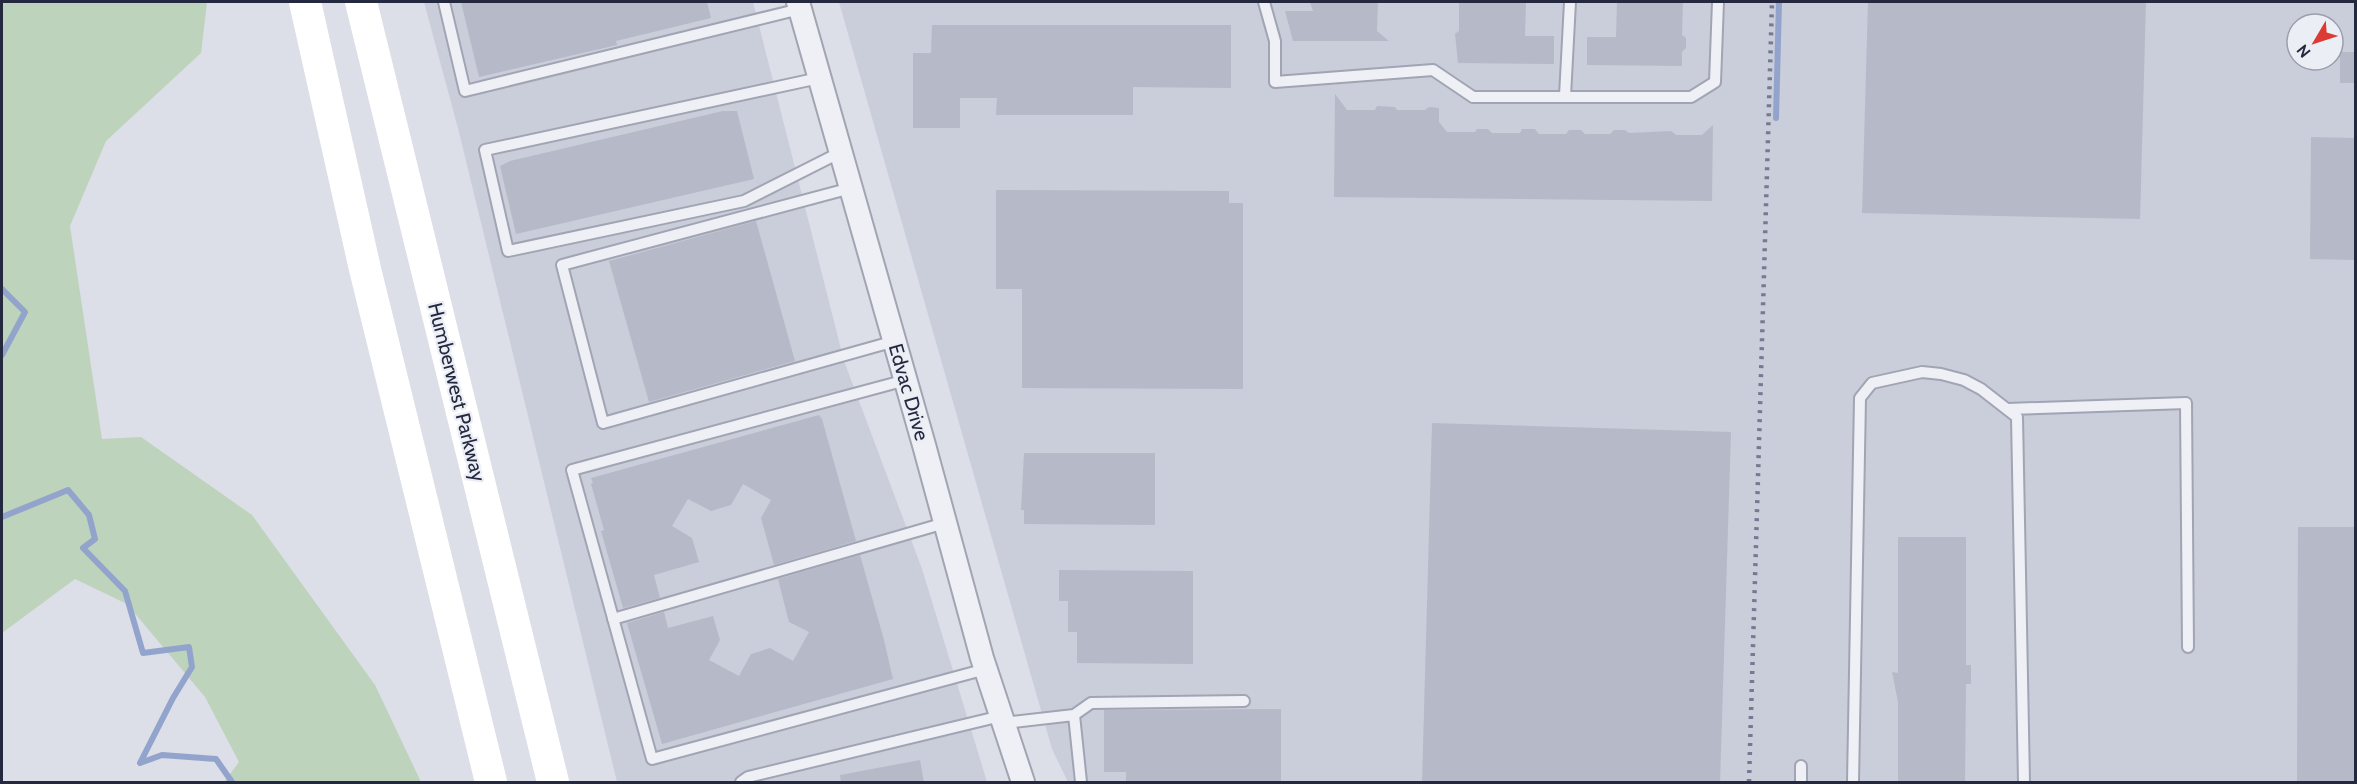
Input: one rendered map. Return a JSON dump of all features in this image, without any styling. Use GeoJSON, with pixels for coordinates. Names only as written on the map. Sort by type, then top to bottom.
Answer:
{"type":"FeatureCollection","features":[{"type":"Feature","properties":{"kind":"main road"},"geometry":{"type":"LineString","coordinates":[[305,2],[365,269],[490,783]]}},
{"type":"Feature","properties":{"kind":"main road","name":"Humberwest Parkway"},"geometry":{"type":"LineString","coordinates":[[361,2],[553,783]]}},
{"type":"Feature","properties":{"kind":"street","name":"Edvac Drive"},"geometry":{"type":"LineString","coordinates":[[799,5],[986,669],[1023,783]]}},
{"type":"Feature","properties":{"kind":"lane"},"geometry":{"type":"LineString","coordinates":[[444,2],[465,91],[799,5]]}},
{"type":"Feature","properties":{"kind":"lane"},"geometry":{"type":"LineString","coordinates":[[1264,2],[1275,41],[1275,81],[1433,70],[1473,96],[1691,97],[1715,82],[1718,2]]}},
{"type":"Feature","properties":{"kind":"lane"},"geometry":{"type":"LineString","coordinates":[[1565,96],[1570,2]]}},
{"type":"Feature","properties":{"kind":"lane"},"geometry":{"type":"LineString","coordinates":[[819,78],[485,150],[508,251],[744,201],[841,152]]}},
{"type":"Feature","properties":{"kind":"lane"},"geometry":{"type":"LineString","coordinates":[[851,188],[562,265],[603,423],[895,342]]}},
{"type":"Feature","properties":{"kind":"lane"},"geometry":{"type":"LineString","coordinates":[[1853,783],[1860,398],[1872,383],[1922,372],[1964,380],[1981,389],[2018,417],[2024,783]]}},
{"type":"Feature","properties":{"kind":"lane"},"geometry":{"type":"LineString","coordinates":[[906,380],[572,470],[613,619],[652,759],[986,669]]}},
{"type":"Feature","properties":{"kind":"lane"},"geometry":{"type":"LineString","coordinates":[[2008,409],[2186,404],[2188,647]]}},
{"type":"Feature","properties":{"kind":"lane"},"geometry":{"type":"LineString","coordinates":[[613,619],[945,523]]}},
{"type":"Feature","properties":{"kind":"lane"},"geometry":{"type":"LineString","coordinates":[[741,783],[748,777],[1002,719],[1074,715],[1091,703],[1244,701]]}},
{"type":"Feature","properties":{"kind":"lane"},"geometry":{"type":"LineString","coordinates":[[1074,715],[1082,783]]}},
{"type":"Feature","properties":{"kind":"lane"},"geometry":{"type":"LineString","coordinates":[[1801,766],[1801,783]]}},
{"type":"Feature","properties":{"kind":"shaded area"},"geometry":{"type":"Polygon","coordinates":[[[424,2],[753,2],[844,361],[922,569],[987,782],[617,782],[459,132],[424,2]]]}},
{"type":"Feature","properties":{"kind":"shaded area"},"geometry":{"type":"Polygon","coordinates":[[[839,2],[2355,2],[2355,782],[1068,782],[1052,749],[839,2]]]}},
{"type":"Feature","properties":{"kind":"green space"},"geometry":{"type":"Polygon","coordinates":[[[2,2],[207,2],[201,53],[106,141],[70,226],[102,439],[141,437],[252,515],[375,685],[421,782],[224,782],[239,762],[205,697],[127,604],[75,579],[2,633],[2,2]]]}},
{"type":"Feature","properties":{"kind":"building"},"geometry":{"type":"Polygon","coordinates":[[[461,2],[707,2],[711,18],[616,41],[617,45],[479,77],[461,2]]]}},
{"type":"Feature","properties":{"kind":"building"},"geometry":{"type":"Polygon","coordinates":[[[1310,2],[1378,2],[1377,31],[1389,41],[1293,41],[1285,11],[1313,11],[1310,2]]]}},
{"type":"Feature","properties":{"kind":"building"},"geometry":{"type":"Polygon","coordinates":[[[1459,2],[1526,2],[1525,36],[1554,36],[1554,64],[1458,63],[1455,34],[1459,31],[1459,2]]]}},
{"type":"Feature","properties":{"kind":"building"},"geometry":{"type":"Polygon","coordinates":[[[1617,2],[1683,2],[1682,35],[1686,38],[1686,48],[1682,52],[1682,66],[1587,65],[1587,37],[1616,37],[1617,2]]]}},
{"type":"Feature","properties":{"kind":"building"},"geometry":{"type":"Polygon","coordinates":[[[1868,2],[2146,2],[2140,219],[1862,213],[1868,2]]]}},
{"type":"Feature","properties":{"kind":"building"},"geometry":{"type":"Polygon","coordinates":[[[932,25],[1231,25],[1231,88],[1133,87],[1133,115],[996,115],[997,98],[960,98],[960,128],[913,128],[913,53],[931,53],[932,25]]]}},
{"type":"Feature","properties":{"kind":"building"},"geometry":{"type":"Polygon","coordinates":[[[2345,52],[2355,52],[2355,83],[2340,83],[2340,72],[2345,72],[2345,52]]]}},
{"type":"Feature","properties":{"kind":"building"},"geometry":{"type":"Polygon","coordinates":[[[1335,94],[1347,110],[1375,110],[1377,106],[1395,107],[1397,110],[1439,108],[1439,122],[1447,132],[1475,132],[1477,129],[1488,129],[1492,133],[1520,133],[1522,129],[1535,129],[1539,134],[1566,134],[1569,130],[1581,130],[1585,134],[1610,134],[1614,130],[1625,130],[1629,133],[1671,131],[1676,135],[1702,135],[1713,125],[1712,201],[1334,197],[1335,94]]]}},
{"type":"Feature","properties":{"kind":"building"},"geometry":{"type":"Polygon","coordinates":[[[723,111],[737,111],[754,179],[516,234],[500,166],[510,161],[723,111]]]}},
{"type":"Feature","properties":{"kind":"building"},"geometry":{"type":"Polygon","coordinates":[[[2311,137],[2355,138],[2355,260],[2310,259],[2311,137]]]}},
{"type":"Feature","properties":{"kind":"building"},"geometry":{"type":"Polygon","coordinates":[[[996,190],[1229,191],[1229,203],[1243,203],[1243,389],[1022,388],[1022,289],[996,289],[996,190]]]}},
{"type":"Feature","properties":{"kind":"building"},"geometry":{"type":"Polygon","coordinates":[[[756,221],[795,361],[649,402],[609,261],[756,221]]]}},
{"type":"Feature","properties":{"kind":"building"},"geometry":{"type":"Polygon","coordinates":[[[819,415],[856,541],[774,565],[761,518],[771,500],[743,484],[731,505],[711,511],[688,499],[672,526],[692,538],[699,562],[654,575],[660,598],[623,608],[601,531],[604,530],[591,478],[819,415]]]}},
{"type":"Feature","properties":{"kind":"building"},"geometry":{"type":"Polygon","coordinates":[[[1432,423],[1731,432],[1720,783],[1422,783],[1432,423]]]}},
{"type":"Feature","properties":{"kind":"building"},"geometry":{"type":"Polygon","coordinates":[[[1024,453],[1155,453],[1155,525],[1024,524],[1024,510],[1021,510],[1024,453]]]}},
{"type":"Feature","properties":{"kind":"building"},"geometry":{"type":"Polygon","coordinates":[[[2298,527],[2355,527],[2355,783],[2297,783],[2298,527]]]}},
{"type":"Feature","properties":{"kind":"building"},"geometry":{"type":"Polygon","coordinates":[[[1898,537],[1966,537],[1966,665],[1971,665],[1971,684],[1966,684],[1965,783],[1898,783],[1898,702],[1892,672],[1898,673],[1898,537]]]}},
{"type":"Feature","properties":{"kind":"building"},"geometry":{"type":"Polygon","coordinates":[[[860,555],[893,679],[662,744],[627,623],[664,612],[668,628],[713,616],[720,640],[709,660],[739,676],[751,654],[770,648],[793,661],[809,632],[789,622],[778,579],[860,555]]]}},
{"type":"Feature","properties":{"kind":"building"},"geometry":{"type":"Polygon","coordinates":[[[1059,570],[1193,571],[1193,664],[1077,663],[1077,632],[1068,632],[1068,601],[1059,601],[1059,570]]]}},
{"type":"Feature","properties":{"kind":"building"},"geometry":{"type":"Polygon","coordinates":[[[1281,709],[1281,783],[1126,783],[1126,772],[1104,772],[1104,710],[1281,709]]]}},
{"type":"Feature","properties":{"kind":"building"},"geometry":{"type":"Polygon","coordinates":[[[920,760],[924,783],[841,783],[840,775],[920,760]]]}},
{"type":"Feature","properties":{"kind":"waterway"},"geometry":{"type":"LineString","coordinates":[[1776,118],[1779,2]]}},
{"type":"Feature","properties":{"kind":"waterway"},"geometry":{"type":"LineString","coordinates":[[2,289],[25,312],[2,355]]}},
{"type":"Feature","properties":{"kind":"waterway"},"geometry":{"type":"LineString","coordinates":[[2,517],[68,490],[89,515],[95,539],[83,548],[125,591],[143,653],[189,647],[192,667],[173,698],[140,763],[162,755],[216,759],[232,782]]}},
{"type":"Feature","properties":{"kind":"railway"},"geometry":{"type":"LineString","coordinates":[[1749,782],[1772,2]]}}]}
